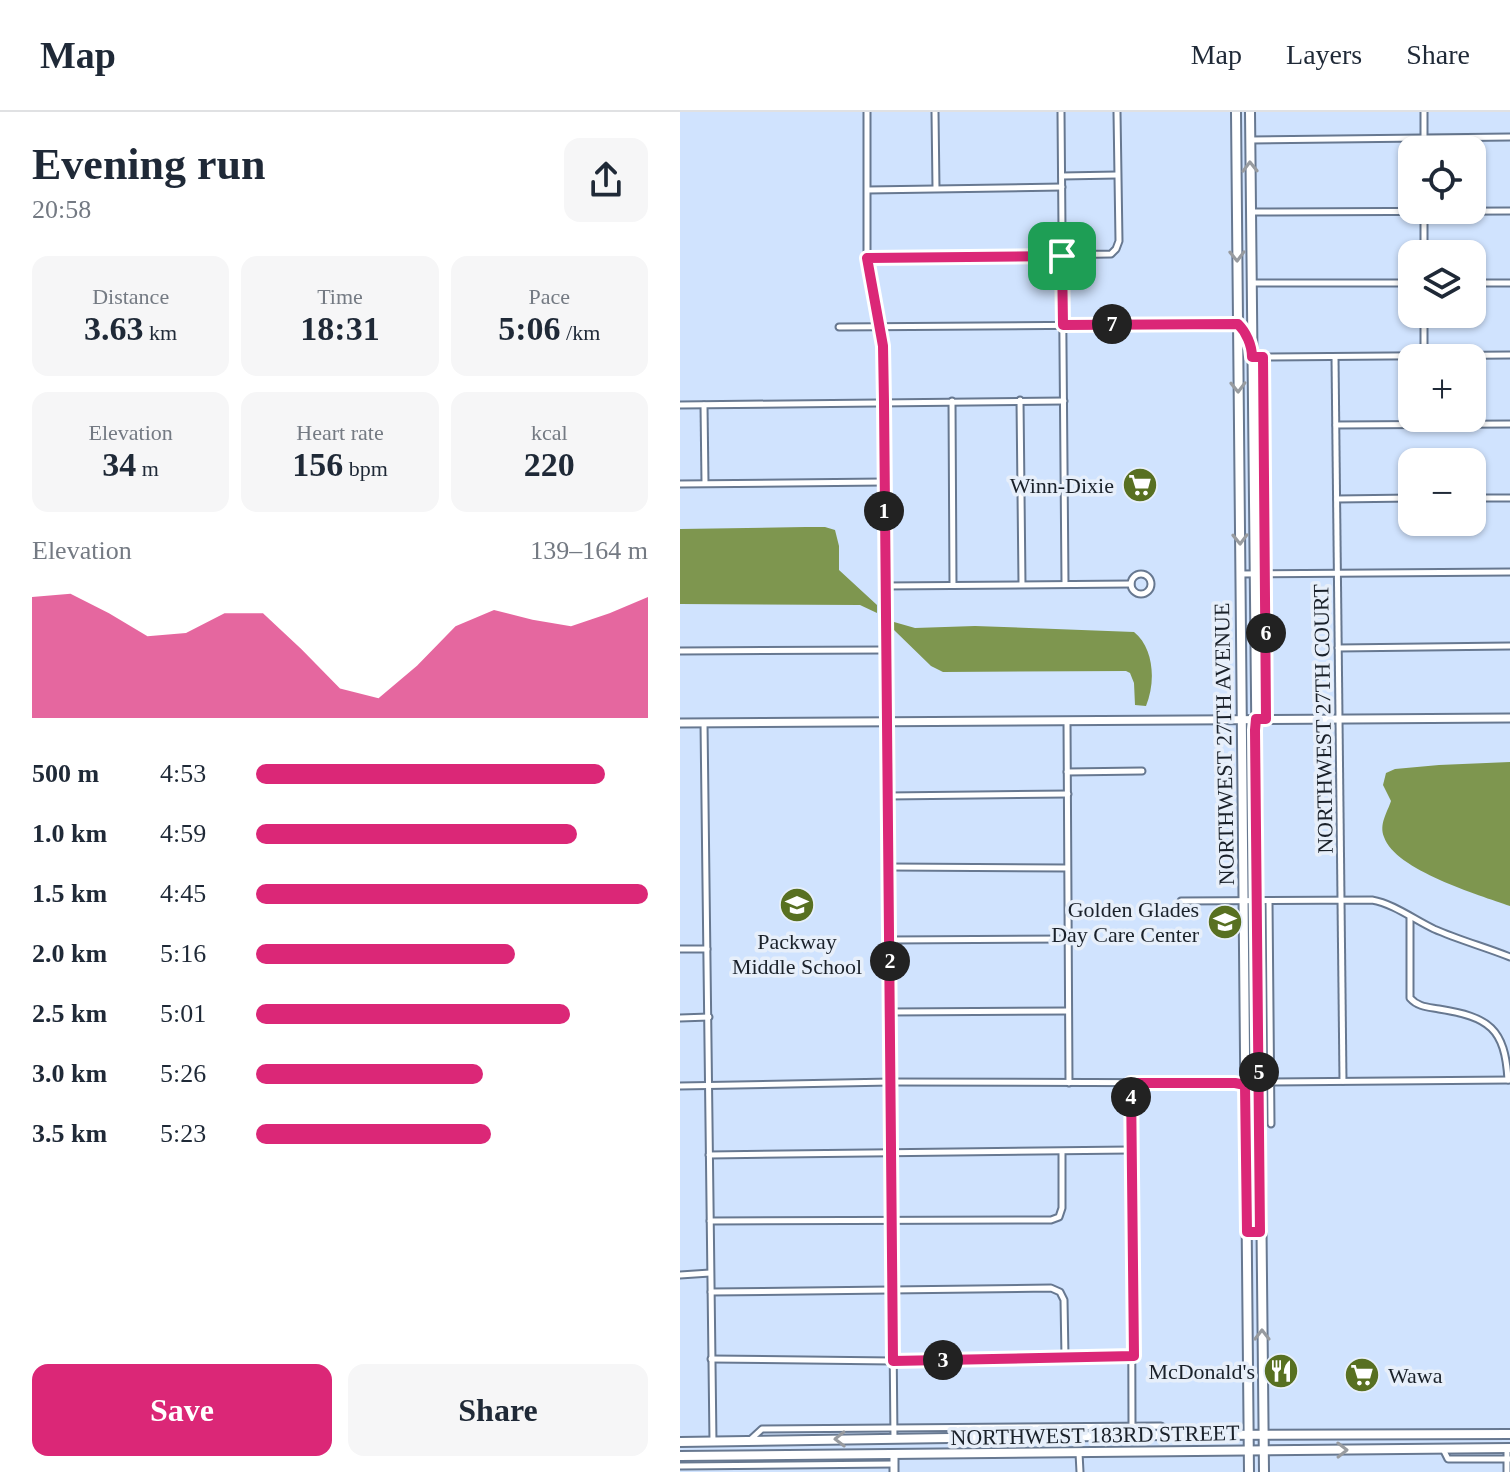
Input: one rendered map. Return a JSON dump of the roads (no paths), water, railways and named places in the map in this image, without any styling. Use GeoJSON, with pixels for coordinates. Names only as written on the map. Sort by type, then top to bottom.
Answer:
{"type":"FeatureCollection","features":[{"type":"Feature","properties":{"kind":"main road","name":"NORTHWEST 27TH AVENUE"},"geometry":{"type":"LineString","coordinates":[[1236,112],[1249,1472]]}},
{"type":"Feature","properties":{"kind":"main road","name":"NORTHWEST 27TH AVENUE"},"geometry":{"type":"LineString","coordinates":[[1250,112],[1264,1472]]}},
{"type":"Feature","properties":{"kind":"main road"},"geometry":{"type":"LineString","coordinates":[[1237,188],[1250,212]]}},
{"type":"Feature","properties":{"kind":"main road"},"geometry":{"type":"LineString","coordinates":[[1237,216],[1243,219],[1251,238]]}},
{"type":"Feature","properties":{"kind":"main road"},"geometry":{"type":"LineString","coordinates":[[1238,324],[1252,352]]}},
{"type":"Feature","properties":{"kind":"main road"},"geometry":{"type":"LineString","coordinates":[[1239,449],[1252,449]]}},
{"type":"Feature","properties":{"kind":"main road"},"geometry":{"type":"LineString","coordinates":[[1245,1059],[1252,1075],[1259,1078]]}},
{"type":"Feature","properties":{"kind":"main road"},"geometry":{"type":"LineString","coordinates":[[1245,1085],[1252,1089],[1259,1106]]}},
{"type":"Feature","properties":{"kind":"main road"},"geometry":{"type":"LineString","coordinates":[[1247,1232],[1260,1232]]}},
{"type":"Feature","properties":{"kind":"main road"},"geometry":{"type":"LineString","coordinates":[[1119,1436],[1132,1426]]}},
{"type":"Feature","properties":{"kind":"main road","name":"NORTHWEST 183RD STREET"},"geometry":{"type":"LineString","coordinates":[[680,1442],[1510,1434]]}},
{"type":"Feature","properties":{"kind":"main road"},"geometry":{"type":"LineString","coordinates":[[894,1464],[902,1446],[918,1438]]}},
{"type":"Feature","properties":{"kind":"main road"},"geometry":{"type":"LineString","coordinates":[[869,1455],[894,1439]]}},
{"type":"Feature","properties":{"kind":"main road","name":"NORTHWEST 183RD STREET"},"geometry":{"type":"LineString","coordinates":[[680,1456],[869,1455],[894,1464],[1079,1452],[1509,1448]]}},
{"type":"Feature","properties":{"kind":"street"},"geometry":{"type":"LineString","coordinates":[[867,112],[867,258],[883,346],[894,1439]]}},
{"type":"Feature","properties":{"kind":"street"},"geometry":{"type":"LineString","coordinates":[[935,112],[936,188]]}},
{"type":"Feature","properties":{"kind":"street"},"geometry":{"type":"LineString","coordinates":[[1061,112],[1065,583]]}},
{"type":"Feature","properties":{"kind":"street"},"geometry":{"type":"LineString","coordinates":[[867,258],[1111,254],[1119,241],[1117,112]]}},
{"type":"Feature","properties":{"kind":"street"},"geometry":{"type":"LineString","coordinates":[[1424,112],[1424,136]]}},
{"type":"Feature","properties":{"kind":"street"},"geometry":{"type":"LineString","coordinates":[[1486,137],[1510,137]]}},
{"type":"Feature","properties":{"kind":"street"},"geometry":{"type":"LineString","coordinates":[[1250,140],[1398,138]]}},
{"type":"Feature","properties":{"kind":"street"},"geometry":{"type":"LineString","coordinates":[[1062,176],[1118,175]]}},
{"type":"Feature","properties":{"kind":"street"},"geometry":{"type":"LineString","coordinates":[[868,190],[1062,187]]}},
{"type":"Feature","properties":{"kind":"street"},"geometry":{"type":"LineString","coordinates":[[1250,212],[1398,211]]}},
{"type":"Feature","properties":{"kind":"street"},"geometry":{"type":"LineString","coordinates":[[1486,211],[1510,211]]}},
{"type":"Feature","properties":{"kind":"street"},"geometry":{"type":"LineString","coordinates":[[1251,283],[1398,283]]}},
{"type":"Feature","properties":{"kind":"street"},"geometry":{"type":"LineString","coordinates":[[1486,283],[1510,283]]}},
{"type":"Feature","properties":{"kind":"street"},"geometry":{"type":"LineString","coordinates":[[839,327],[1238,324]]}},
{"type":"Feature","properties":{"kind":"street"},"geometry":{"type":"LineString","coordinates":[[1252,352],[1263,357],[1398,356]]}},
{"type":"Feature","properties":{"kind":"street"},"geometry":{"type":"LineString","coordinates":[[1486,355],[1510,355]]}},
{"type":"Feature","properties":{"kind":"street"},"geometry":{"type":"LineString","coordinates":[[1263,357],[1266,719]]}},
{"type":"Feature","properties":{"kind":"street","name":"NORTHWEST 27TH COURT"},"geometry":{"type":"LineString","coordinates":[[1335,357],[1343,1081]]}},
{"type":"Feature","properties":{"kind":"street"},"geometry":{"type":"LineString","coordinates":[[1020,400],[1022,584]]}},
{"type":"Feature","properties":{"kind":"street"},"geometry":{"type":"LineString","coordinates":[[952,401],[953,585]]}},
{"type":"Feature","properties":{"kind":"street"},"geometry":{"type":"LineString","coordinates":[[680,405],[1064,401]]}},
{"type":"Feature","properties":{"kind":"street"},"geometry":{"type":"LineString","coordinates":[[704,405],[705,483]]}},
{"type":"Feature","properties":{"kind":"street"},"geometry":{"type":"LineString","coordinates":[[1336,425],[1510,424]]}},
{"type":"Feature","properties":{"kind":"street"},"geometry":{"type":"LineString","coordinates":[[680,484],[884,482]]}},
{"type":"Feature","properties":{"kind":"street"},"geometry":{"type":"LineString","coordinates":[[1337,499],[1398,498]]}},
{"type":"Feature","properties":{"kind":"street"},"geometry":{"type":"LineString","coordinates":[[1486,498],[1510,498]]}},
{"type":"Feature","properties":{"kind":"street"},"geometry":{"type":"LineString","coordinates":[[1240,574],[1510,572]]}},
{"type":"Feature","properties":{"kind":"street"},"geometry":{"type":"LineString","coordinates":[[1142,574],[1150,579],[1151,585],[1148,591],[1139,594],[1131,584],[1136,576],[1142,574]]}},
{"type":"Feature","properties":{"kind":"street"},"geometry":{"type":"LineString","coordinates":[[885,586],[1131,584]]}},
{"type":"Feature","properties":{"kind":"street"},"geometry":{"type":"LineString","coordinates":[[1338,648],[1510,646]]}},
{"type":"Feature","properties":{"kind":"street"},"geometry":{"type":"LineString","coordinates":[[680,651],[885,650]]}},
{"type":"Feature","properties":{"kind":"street"},"geometry":{"type":"LineString","coordinates":[[680,723],[1510,718]]}},
{"type":"Feature","properties":{"kind":"street"},"geometry":{"type":"LineString","coordinates":[[1067,721],[1069,1083]]}},
{"type":"Feature","properties":{"kind":"street"},"geometry":{"type":"LineString","coordinates":[[704,723],[713,1442]]}},
{"type":"Feature","properties":{"kind":"street"},"geometry":{"type":"LineString","coordinates":[[1067,772],[1142,771]]}},
{"type":"Feature","properties":{"kind":"street"},"geometry":{"type":"LineString","coordinates":[[888,796],[1068,794]]}},
{"type":"Feature","properties":{"kind":"street"},"geometry":{"type":"LineString","coordinates":[[889,867],[1067,868]]}},
{"type":"Feature","properties":{"kind":"street"},"geometry":{"type":"LineString","coordinates":[[1181,901],[1381,901],[1452,937],[1510,957]]}},
{"type":"Feature","properties":{"kind":"street"},"geometry":{"type":"LineString","coordinates":[[1269,901],[1271,1124]]}},
{"type":"Feature","properties":{"kind":"street"},"geometry":{"type":"LineString","coordinates":[[1259,1078],[1271,1082],[1509,1080],[1507,1056],[1495,1029],[1473,1016],[1421,1006],[1410,998],[1410,918]]}},
{"type":"Feature","properties":{"kind":"street"},"geometry":{"type":"LineString","coordinates":[[890,940],[1068,939]]}},
{"type":"Feature","properties":{"kind":"street"},"geometry":{"type":"LineString","coordinates":[[680,949],[707,949]]}},
{"type":"Feature","properties":{"kind":"street"},"geometry":{"type":"LineString","coordinates":[[890,1012],[1068,1011]]}},
{"type":"Feature","properties":{"kind":"street"},"geometry":{"type":"LineString","coordinates":[[680,1018],[709,1017]]}},
{"type":"Feature","properties":{"kind":"street"},"geometry":{"type":"LineString","coordinates":[[680,1086],[891,1082],[1245,1085]]}},
{"type":"Feature","properties":{"kind":"street"},"geometry":{"type":"LineString","coordinates":[[1131,1083],[1132,1426]]}},
{"type":"Feature","properties":{"kind":"street"},"geometry":{"type":"LineString","coordinates":[[709,1155],[1130,1150]]}},
{"type":"Feature","properties":{"kind":"street"},"geometry":{"type":"LineString","coordinates":[[710,1221],[1051,1220],[1059,1217],[1062,1208],[1062,1152]]}},
{"type":"Feature","properties":{"kind":"street"},"geometry":{"type":"LineString","coordinates":[[680,1275],[710,1273]]}},
{"type":"Feature","properties":{"kind":"street"},"geometry":{"type":"LineString","coordinates":[[711,1292],[1051,1288],[1060,1292],[1064,1300],[1065,1357]]}},
{"type":"Feature","properties":{"kind":"street"},"geometry":{"type":"LineString","coordinates":[[711,1359],[893,1361],[1134,1356]]}},
{"type":"Feature","properties":{"kind":"street","name":"NORTHWEST 183RD STREET"},"geometry":{"type":"LineString","coordinates":[[750,1441],[762,1429],[1161,1426],[1173,1435]]}},
{"type":"Feature","properties":{"kind":"street"},"geometry":{"type":"LineString","coordinates":[[1507,1472],[1509,1448]]}},
{"type":"Feature","properties":{"kind":"street"},"geometry":{"type":"LineString","coordinates":[[1443,1449],[1448,1459],[1509,1459]]}},
{"type":"Feature","properties":{"kind":"street"},"geometry":{"type":"LineString","coordinates":[[1079,1452],[1080,1472]]}},
{"type":"Feature","properties":{"kind":"street"},"geometry":{"type":"LineString","coordinates":[[680,1466],[747,1469],[894,1464]]}},
{"type":"Feature","properties":{"kind":"place","name":"Winn-Dixie"},"geometry":{"type":"Point","coordinates":[1140,485]}},
{"type":"Feature","properties":{"kind":"place","name":"Packway Middle School"},"geometry":{"type":"Point","coordinates":[797,905]}},
{"type":"Feature","properties":{"kind":"place","name":"Golden Glades Day Care Center"},"geometry":{"type":"Point","coordinates":[1225,922]}},
{"type":"Feature","properties":{"kind":"place","name":"McDonald's"},"geometry":{"type":"Point","coordinates":[1281,1371]}},
{"type":"Feature","properties":{"kind":"place","name":"Wawa"},"geometry":{"type":"Point","coordinates":[1362,1375]}}]}
